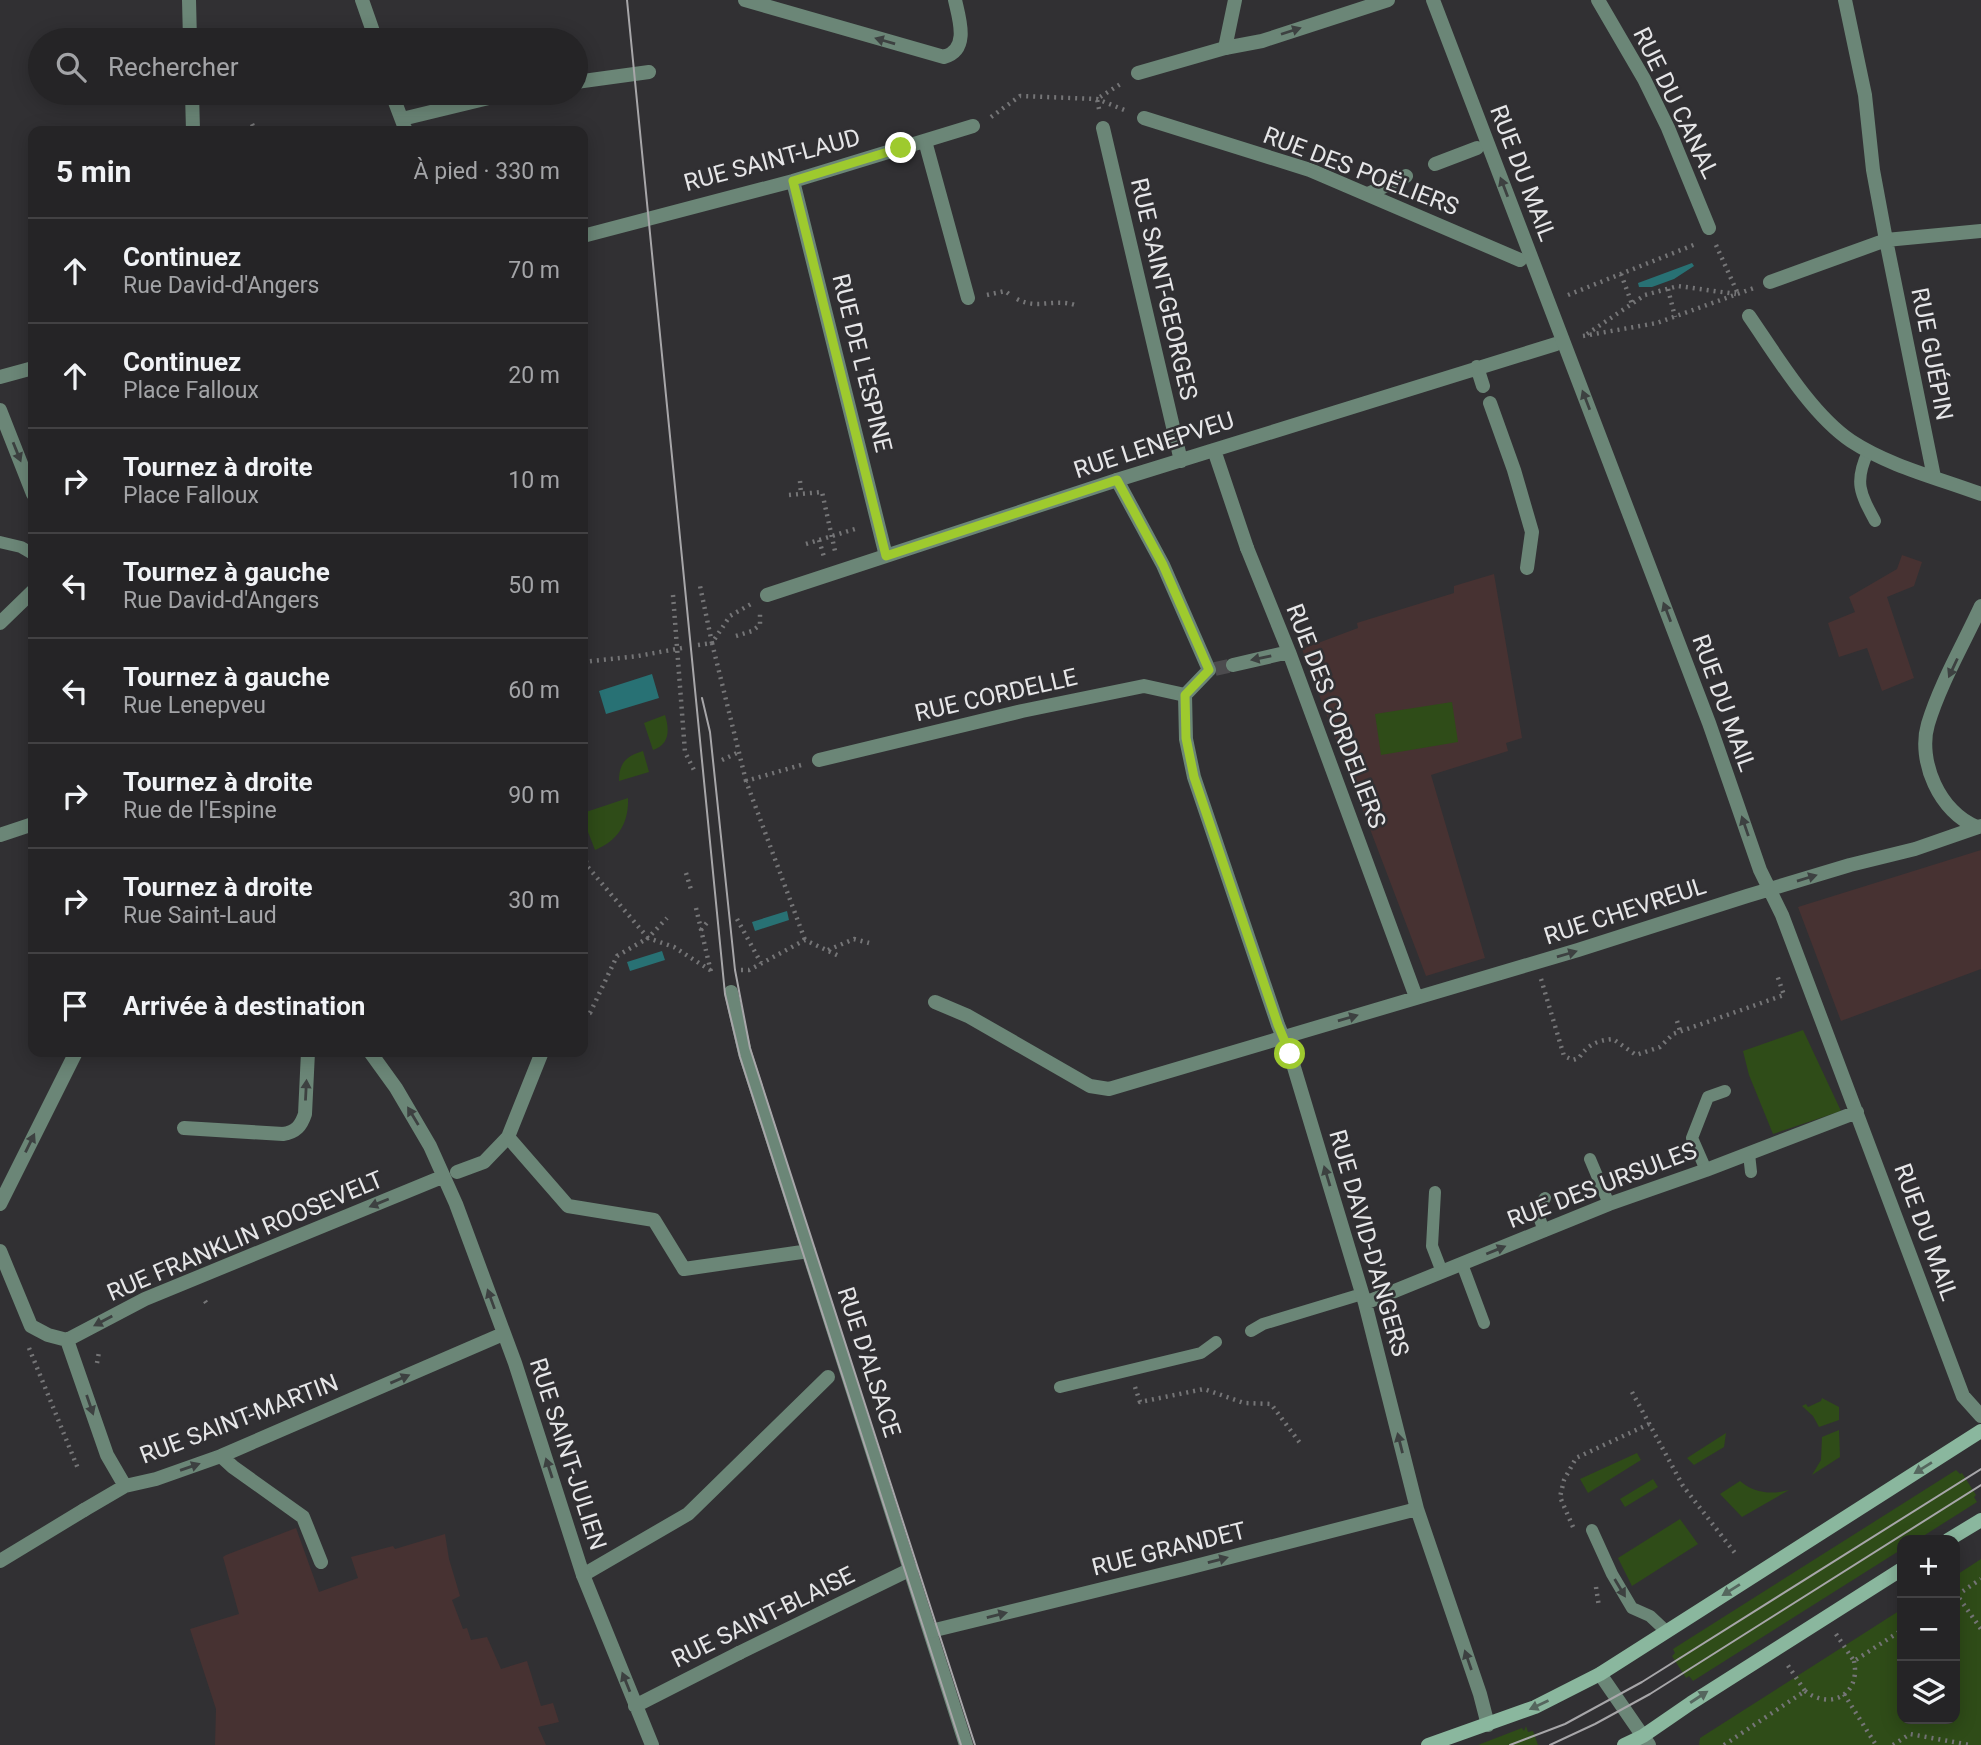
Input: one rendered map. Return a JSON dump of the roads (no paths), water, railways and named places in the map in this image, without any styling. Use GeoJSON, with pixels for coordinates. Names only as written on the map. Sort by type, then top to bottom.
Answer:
{"type":"FeatureCollection","features":[{"type":"Feature","properties":{"kind":"main road"},"geometry":{"type":"LineString","coordinates":[[1428,1745],[1535,1707],[1600,1674],[1981,1431]]}},
{"type":"Feature","properties":{"kind":"main road"},"geometry":{"type":"LineString","coordinates":[[1956,1535],[1981,1520]]}},
{"type":"Feature","properties":{"kind":"main road"},"geometry":{"type":"LineString","coordinates":[[1624,1745],[1644,1742],[1691,1703],[1897,1572]]}},
{"type":"Feature","properties":{"kind":"street"},"geometry":{"type":"LineString","coordinates":[[189,0],[190,28]]}},
{"type":"Feature","properties":{"kind":"street"},"geometry":{"type":"LineString","coordinates":[[362,0],[372,28]]}},
{"type":"Feature","properties":{"kind":"street"},"geometry":{"type":"LineString","coordinates":[[745,0],[944,57],[951,55],[960,45],[962,32],[955,0]]}},
{"type":"Feature","properties":{"kind":"street"},"geometry":{"type":"LineString","coordinates":[[1225,48],[1235,0]]}},
{"type":"Feature","properties":{"kind":"street"},"geometry":{"type":"LineString","coordinates":[[1138,73],[1225,48],[1262,41],[1388,0]]}},
{"type":"Feature","properties":{"kind":"street","name":"RUE DU MAIL"},"geometry":{"type":"LineString","coordinates":[[1433,0],[1709,723],[1760,870],[1782,915],[1963,1396],[1981,1416]]}},
{"type":"Feature","properties":{"kind":"street","name":"RUE DU CANAL"},"geometry":{"type":"LineString","coordinates":[[1598,0],[1662,116],[1709,228]]}},
{"type":"Feature","properties":{"kind":"street","name":"RUE GUÉPIN"},"geometry":{"type":"LineString","coordinates":[[1845,0],[1866,95],[1873,170],[1886,240],[1934,477]]}},
{"type":"Feature","properties":{"kind":"street"},"geometry":{"type":"LineString","coordinates":[[588,80],[649,72]]}},
{"type":"Feature","properties":{"kind":"street"},"geometry":{"type":"LineString","coordinates":[[192,105],[193,126]]}},
{"type":"Feature","properties":{"kind":"street"},"geometry":{"type":"LineString","coordinates":[[396,105],[404,125],[470,105]]}},
{"type":"Feature","properties":{"kind":"street","name":"RUE DES POËLIERS"},"geometry":{"type":"LineString","coordinates":[[1144,118],[1310,170],[1520,260]]}},
{"type":"Feature","properties":{"kind":"street","name":"RUE SAINT-LAUD"},"geometry":{"type":"LineString","coordinates":[[588,235],[793,181],[973,126]]}},
{"type":"Feature","properties":{"kind":"street","name":"RUE SAINT-GEORGES"},"geometry":{"type":"LineString","coordinates":[[1103,128],[1181,461]]}},
{"type":"Feature","properties":{"kind":"street"},"geometry":{"type":"LineString","coordinates":[[925,141],[968,298]]}},
{"type":"Feature","properties":{"kind":"street"},"geometry":{"type":"LineString","coordinates":[[1435,164],[1477,149]]}},
{"type":"Feature","properties":{"kind":"street"},"geometry":{"type":"LineString","coordinates":[[1368,194],[1406,176]]}},
{"type":"Feature","properties":{"kind":"street","name":"RUE DE L'ESPINE"},"geometry":{"type":"LineString","coordinates":[[793,181],[886,556]]}},
{"type":"Feature","properties":{"kind":"street"},"geometry":{"type":"LineString","coordinates":[[1770,282],[1886,240],[1981,231]]}},
{"type":"Feature","properties":{"kind":"street"},"geometry":{"type":"LineString","coordinates":[[1749,316],[1798,386],[1848,439],[1868,452],[1981,494]]}},
{"type":"Feature","properties":{"kind":"street","name":"RUE LENEPVEU"},"geometry":{"type":"LineString","coordinates":[[763,597],[1117,480],[1556,344]]}},
{"type":"Feature","properties":{"kind":"street"},"geometry":{"type":"LineString","coordinates":[[1476,367],[1483,386]]}},
{"type":"Feature","properties":{"kind":"street"},"geometry":{"type":"LineString","coordinates":[[0,377],[28,369]]}},
{"type":"Feature","properties":{"kind":"street"},"geometry":{"type":"LineString","coordinates":[[1490,403],[1532,532],[1527,568]]}},
{"type":"Feature","properties":{"kind":"street"},"geometry":{"type":"LineString","coordinates":[[0,410],[28,481]]}},
{"type":"Feature","properties":{"kind":"street","name":"RUE DES CORDELIERS"},"geometry":{"type":"LineString","coordinates":[[1214,450],[1247,548],[1289,652],[1416,998]]}},
{"type":"Feature","properties":{"kind":"street"},"geometry":{"type":"LineString","coordinates":[[1117,480],[1163,565],[1212,669],[1185,695]]}},
{"type":"Feature","properties":{"kind":"street"},"geometry":{"type":"LineString","coordinates":[[0,623],[28,596]]}},
{"type":"Feature","properties":{"kind":"street"},"geometry":{"type":"LineString","coordinates":[[1979,827],[1956,814],[1938,792],[1932,776],[1926,738],[1936,704],[1981,606]]}},
{"type":"Feature","properties":{"kind":"street"},"geometry":{"type":"LineString","coordinates":[[1233,665],[1289,652]]}},
{"type":"Feature","properties":{"kind":"street","name":"RUE CORDELLE"},"geometry":{"type":"LineString","coordinates":[[819,760],[1022,710],[1144,686],[1185,695]]}},
{"type":"Feature","properties":{"kind":"street","name":"RUE DAVID-D'ANGERS"},"geometry":{"type":"LineString","coordinates":[[1185,695],[1186,738],[1194,777],[1290,1054],[1363,1299],[1417,1509],[1488,1725]]}},
{"type":"Feature","properties":{"kind":"street"},"geometry":{"type":"LineString","coordinates":[[0,835],[28,826]]}},
{"type":"Feature","properties":{"kind":"street","name":"RUE CHEVREUL"},"geometry":{"type":"LineString","coordinates":[[935,1002],[968,1016],[1098,1089],[1117,1088],[1578,950],[1850,865],[1915,849],[1979,827]]}},
{"type":"Feature","properties":{"kind":"street","name":"RUE D'ALSACE"},"geometry":{"type":"LineString","coordinates":[[731,992],[746,1053],[966,1745]]}},
{"type":"Feature","properties":{"kind":"street"},"geometry":{"type":"LineString","coordinates":[[0,1204],[74,1057]]}},
{"type":"Feature","properties":{"kind":"street"},"geometry":{"type":"LineString","coordinates":[[184,1128],[289,1133],[299,1127],[304,1114],[308,1057]]}},
{"type":"Feature","properties":{"kind":"street","name":"RUE SAINT-JULIEN"},"geometry":{"type":"LineString","coordinates":[[374,1057],[450,1174],[456,1204],[515,1363],[583,1575],[652,1745]]}},
{"type":"Feature","properties":{"kind":"street"},"geometry":{"type":"LineString","coordinates":[[540,1057],[508,1137],[568,1206],[654,1220],[684,1269],[809,1251]]}},
{"type":"Feature","properties":{"kind":"street","name":"RUE DES URSULES"},"geometry":{"type":"LineString","coordinates":[[1363,1299],[1442,1272],[1609,1204],[1857,1112]]}},
{"type":"Feature","properties":{"kind":"street","name":"RUE FRANKLIN ROOSEVELT"},"geometry":{"type":"LineString","coordinates":[[67,1340],[145,1299],[484,1162],[508,1137]]}},
{"type":"Feature","properties":{"kind":"street"},"geometry":{"type":"LineString","coordinates":[[0,1251],[31,1326],[48,1335],[67,1340],[107,1455],[125,1486]]}},
{"type":"Feature","properties":{"kind":"street","name":"RUE SAINT-MARTIN"},"geometry":{"type":"LineString","coordinates":[[0,1561],[125,1486],[156,1479],[221,1456],[503,1335]]}},
{"type":"Feature","properties":{"kind":"street"},"geometry":{"type":"LineString","coordinates":[[583,1575],[688,1514],[828,1377]]}},
{"type":"Feature","properties":{"kind":"street"},"geometry":{"type":"LineString","coordinates":[[221,1456],[303,1517],[321,1562]]}},
{"type":"Feature","properties":{"kind":"street","name":"RUE GRANDET"},"geometry":{"type":"LineString","coordinates":[[931,1631],[1417,1509]]}},
{"type":"Feature","properties":{"kind":"street","name":"RUE SAINT-BLAISE"},"geometry":{"type":"LineString","coordinates":[[635,1706],[911,1569]]}},
{"type":"Feature","properties":{"kind":"street"},"geometry":{"type":"LineString","coordinates":[[1600,1674],[1644,1742]]}},
{"type":"Feature","properties":{"kind":"lane"},"geometry":{"type":"LineString","coordinates":[[1868,452],[1858,481],[1875,521]]}},
{"type":"Feature","properties":{"kind":"lane"},"geometry":{"type":"LineString","coordinates":[[0,542],[28,551]]}},
{"type":"Feature","properties":{"kind":"lane"},"geometry":{"type":"LineString","coordinates":[[1706,1170],[1692,1138],[1708,1097],[1725,1091]]}},
{"type":"Feature","properties":{"kind":"lane"},"geometry":{"type":"LineString","coordinates":[[1745,1155],[1748,1172]]}},
{"type":"Feature","properties":{"kind":"lane"},"geometry":{"type":"LineString","coordinates":[[1590,1160],[1609,1204]]}},
{"type":"Feature","properties":{"kind":"lane"},"geometry":{"type":"LineString","coordinates":[[1435,1192],[1432,1246],[1442,1272]]}},
{"type":"Feature","properties":{"kind":"lane"},"geometry":{"type":"LineString","coordinates":[[1544,1231],[1537,1211],[1545,1198]]}},
{"type":"Feature","properties":{"kind":"lane"},"geometry":{"type":"LineString","coordinates":[[1462,1264],[1484,1323]]}},
{"type":"Feature","properties":{"kind":"lane"},"geometry":{"type":"LineString","coordinates":[[1251,1331],[1263,1324],[1363,1299]]}},
{"type":"Feature","properties":{"kind":"lane"},"geometry":{"type":"LineString","coordinates":[[1060,1387],[1201,1353],[1216,1342]]}},
{"type":"Feature","properties":{"kind":"lane"},"geometry":{"type":"LineString","coordinates":[[1592,1530],[1612,1574],[1632,1608],[1650,1616],[1666,1630]]}},
{"type":"Feature","properties":{"kind":"water"},"geometry":{"type":"Polygon","coordinates":[[[1692,263],[1694,266],[1674,279],[1652,287],[1639,287],[1638,283],[1692,263]]]}},
{"type":"Feature","properties":{"kind":"water"},"geometry":{"type":"Polygon","coordinates":[[[652,674],[659,698],[606,714],[599,691],[652,674]]]}},
{"type":"Feature","properties":{"kind":"water"},"geometry":{"type":"Polygon","coordinates":[[[787,911],[789,920],[755,931],[752,922],[787,911]]]}},
{"type":"Feature","properties":{"kind":"water"},"geometry":{"type":"Polygon","coordinates":[[[662,951],[665,960],[630,971],[627,962],[662,951]]]}},
{"type":"Feature","properties":{"kind":"tunnel"},"geometry":{"type":"LineString","coordinates":[[1215,669],[1233,665]]}},
{"type":"Feature","properties":{"kind":"tram line"},"geometry":{"type":"LineString","coordinates":[[627,0],[725,994],[740,1057],[961,1745]]}},
{"type":"Feature","properties":{"kind":"tram line"},"geometry":{"type":"LineString","coordinates":[[702,698],[710,732],[735,970],[750,1048],[975,1745]]}},
{"type":"Feature","properties":{"kind":"tram line"},"geometry":{"type":"LineString","coordinates":[[1510,1745],[1565,1724],[1642,1682],[1981,1469]]}},
{"type":"Feature","properties":{"kind":"tram line"},"geometry":{"type":"LineString","coordinates":[[1550,1745],[1650,1694],[1981,1485]]}}]}
